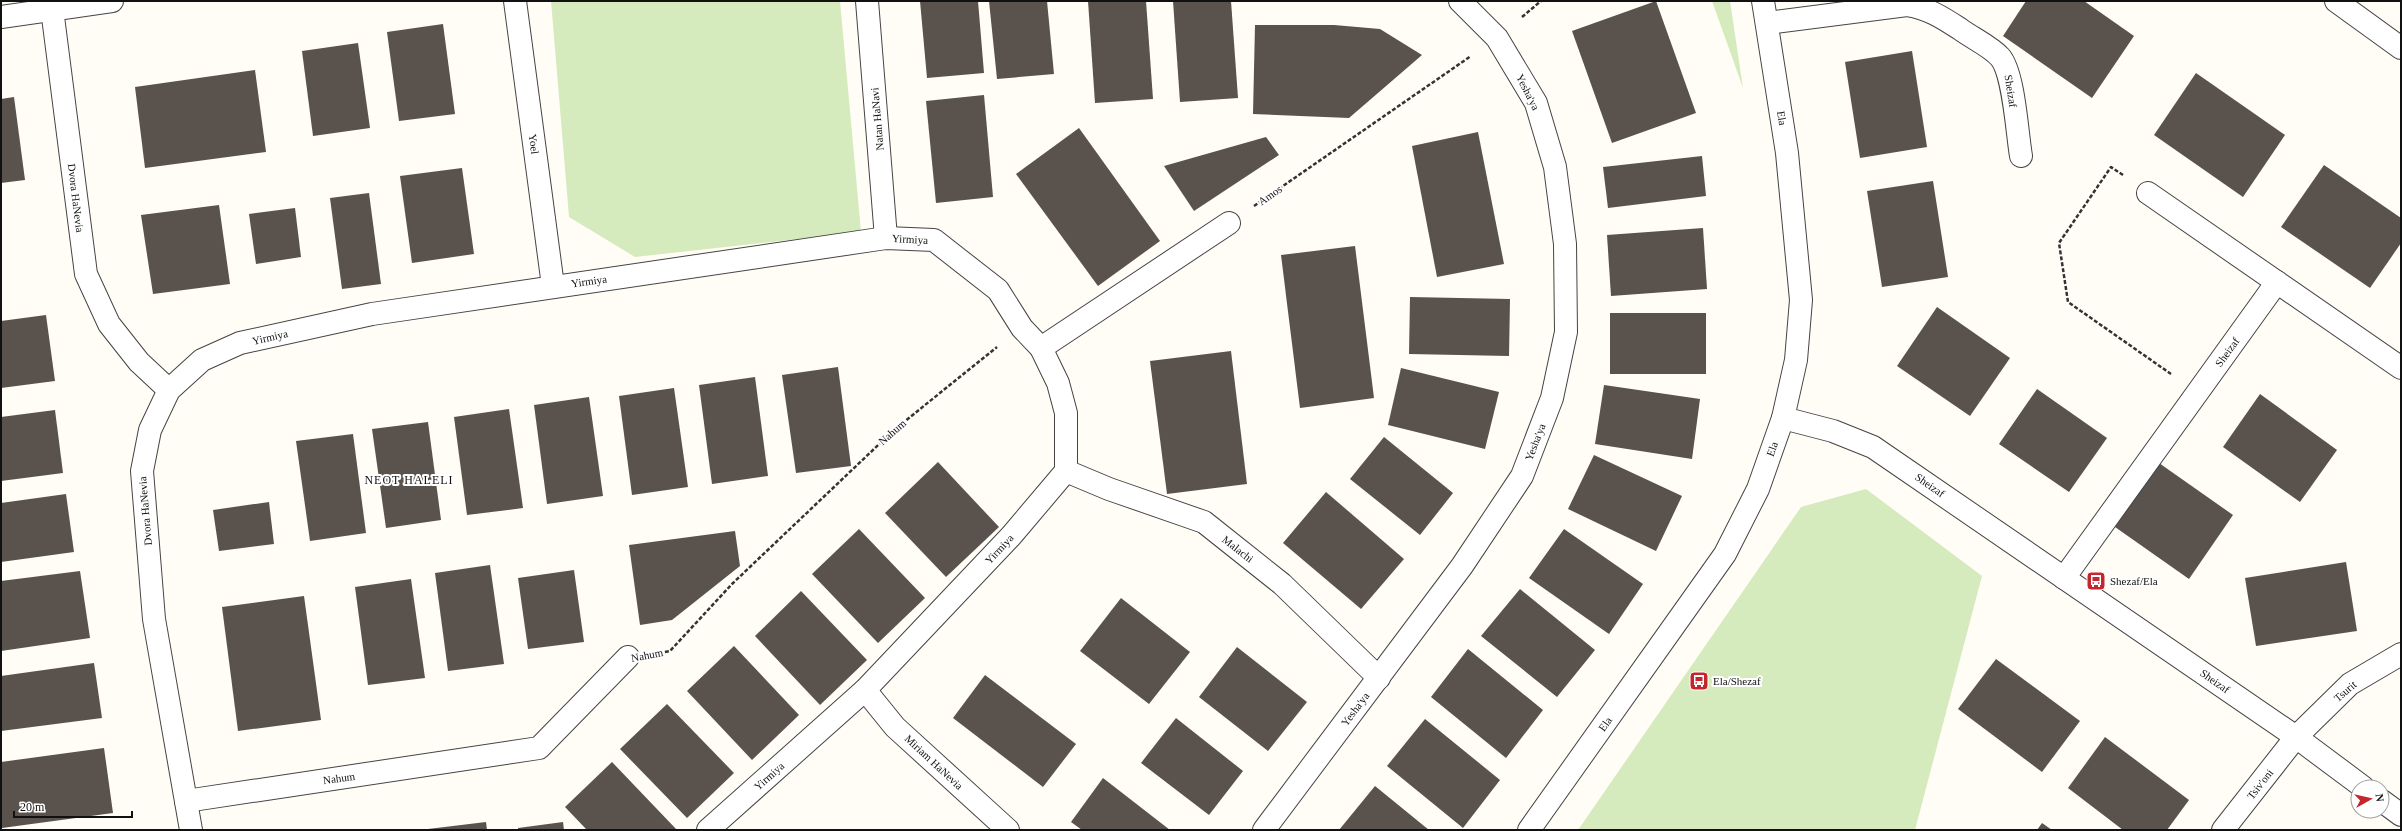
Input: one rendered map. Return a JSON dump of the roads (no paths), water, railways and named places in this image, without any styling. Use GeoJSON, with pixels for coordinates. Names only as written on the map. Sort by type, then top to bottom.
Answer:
{"type":"FeatureCollection","features":[{"type":"Feature","properties":{"kind":"street"},"geometry":{"type":"LineString","coordinates":[[1,17],[112,1]]}},
{"type":"Feature","properties":{"kind":"street","name":"Yoel"},"geometry":{"type":"LineString","coordinates":[[515,1],[553,286]]}},
{"type":"Feature","properties":{"kind":"street","name":"Natan HaNavi"},"geometry":{"type":"LineString","coordinates":[[867,1],[886,238]]}},
{"type":"Feature","properties":{"kind":"street","name":"Yesha'ya"},"geometry":{"type":"LineString","coordinates":[[1264,830],[1462,566],[1522,476],[1552,398],[1566,332],[1565,244],[1554,167],[1536,103],[1498,38],[1460,1]]}},
{"type":"Feature","properties":{"kind":"street","name":"Ela"},"geometry":{"type":"LineString","coordinates":[[1529,830],[1725,554],[1758,489],[1784,418],[1796,360],[1801,300],[1787,153],[1763,1]]}},
{"type":"Feature","properties":{"kind":"street"},"geometry":{"type":"LineString","coordinates":[[2336,1],[2401,48]]}},
{"type":"Feature","properties":{"kind":"street","name":"Sheizaf"},"geometry":{"type":"LineString","coordinates":[[1767,23],[1907,5],[1941,8],[1994,52],[2004,63],[2009,79],[2021,156]]}},
{"type":"Feature","properties":{"kind":"street","name":"Dvora HaNevia"},"geometry":{"type":"LineString","coordinates":[[52,9],[86,274],[109,324],[139,362],[169,390],[150,430],[142,471],[154,619],[191,830]]}},
{"type":"Feature","properties":{"kind":"street"},"geometry":{"type":"LineString","coordinates":[[2148,193],[2401,368]]}},
{"type":"Feature","properties":{"kind":"street"},"geometry":{"type":"LineString","coordinates":[[1041,348],[1229,223]]}},
{"type":"Feature","properties":{"kind":"street","name":"Yirmiya"},"geometry":{"type":"LineString","coordinates":[[169,390],[202,360],[240,343],[372,314],[553,286],[886,238],[934,240],[998,290],[1022,328],[1041,348],[1058,383],[1066,413],[1066,471],[1011,536],[865,690],[708,830]]}},
{"type":"Feature","properties":{"kind":"street","name":"Sheizaf"},"geometry":{"type":"LineString","coordinates":[[2064,578],[2277,282]]}},
{"type":"Feature","properties":{"kind":"street","name":"Sheizaf"},"geometry":{"type":"LineString","coordinates":[[1784,418],[1833,431],[1873,447],[2296,737],[2352,779]]}},
{"type":"Feature","properties":{"kind":"street","name":"Malachi"},"geometry":{"type":"LineString","coordinates":[[1066,471],[1109,489],[1204,522],[1282,584],[1378,678]]}},
{"type":"Feature","properties":{"kind":"street","name":"Tsurit"},"geometry":{"type":"LineString","coordinates":[[2296,737],[2350,684],[2401,654]]}},
{"type":"Feature","properties":{"kind":"street","name":"Nahum"},"geometry":{"type":"LineString","coordinates":[[186,801],[539,748],[628,657]]}},
{"type":"Feature","properties":{"kind":"street","name":"Miriam HaNevia"},"geometry":{"type":"LineString","coordinates":[[865,690],[895,726],[1008,830]]}},
{"type":"Feature","properties":{"kind":"street","name":"Tsiv'oni"},"geometry":{"type":"LineString","coordinates":[[2223,830],[2296,737]]}},
{"type":"Feature","properties":{"kind":"street"},"geometry":{"type":"LineString","coordinates":[[2390,807],[2401,815]]}},
{"type":"Feature","properties":{"kind":"place","name":"Shezaf/Ela"},"geometry":{"type":"Point","coordinates":[2096,581]}},
{"type":"Feature","properties":{"kind":"place","name":"Ela/Shezaf"},"geometry":{"type":"Point","coordinates":[1699,681]}},
{"type":"Feature","properties":{"kind":"district","name":"NEOT HALELI"},"geometry":{"type":"Point","coordinates":[409,480]}}]}
